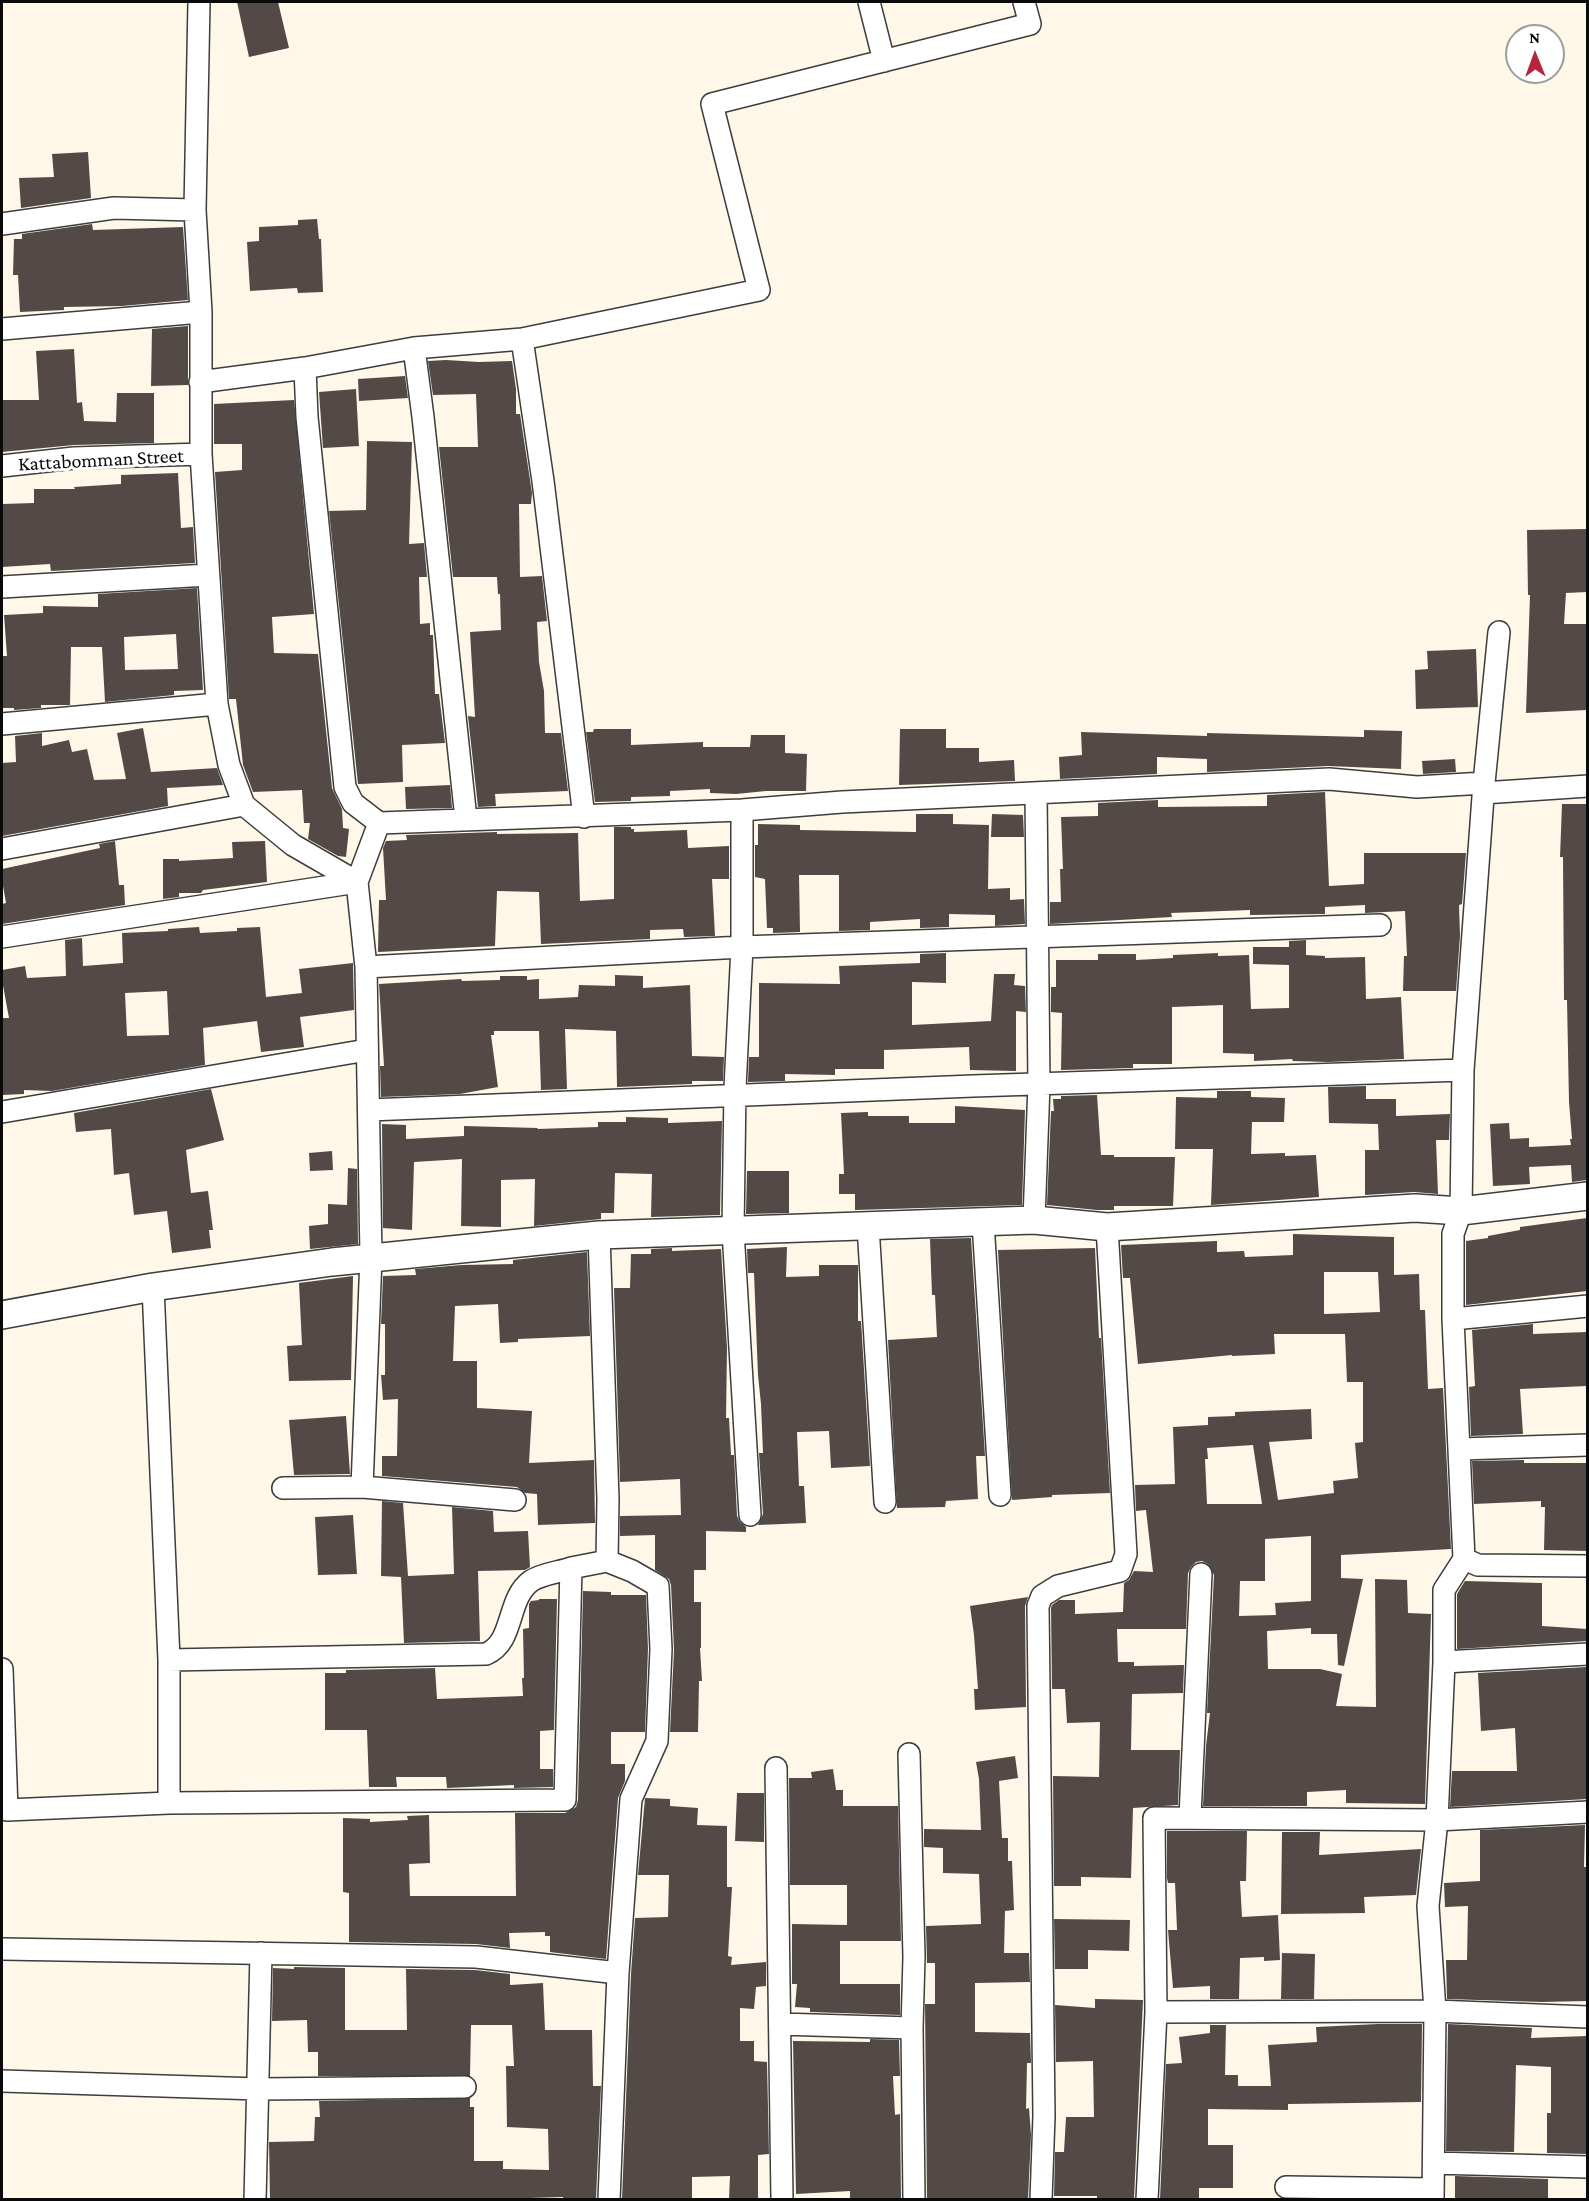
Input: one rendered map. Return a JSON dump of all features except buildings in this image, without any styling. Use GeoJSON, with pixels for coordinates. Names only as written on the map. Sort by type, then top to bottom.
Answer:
{"type":"FeatureCollection","features":[{"type":"Feature","properties":{"kind":"street"},"geometry":{"type":"LineString","coordinates":[[199,2],[195,210],[201,312],[201,454],[217,704],[229,765],[244,805],[293,845],[357,882]]}},
{"type":"Feature","properties":{"kind":"street"},"geometry":{"type":"LineString","coordinates":[[868,2],[884,61]]}},
{"type":"Feature","properties":{"kind":"street"},"geometry":{"type":"LineString","coordinates":[[200,382],[305,368],[414,348],[522,339],[759,290],[712,104],[1030,24],[1024,2]]}},
{"type":"Feature","properties":{"kind":"street"},"geometry":{"type":"LineString","coordinates":[[2,224],[114,208],[195,210]]}},
{"type":"Feature","properties":{"kind":"street"},"geometry":{"type":"LineString","coordinates":[[2,329],[201,312]]}},
{"type":"Feature","properties":{"kind":"street"},"geometry":{"type":"LineString","coordinates":[[522,339],[543,481],[584,816]]}},
{"type":"Feature","properties":{"kind":"street"},"geometry":{"type":"LineString","coordinates":[[414,348],[466,819]]}},
{"type":"Feature","properties":{"kind":"street"},"geometry":{"type":"LineString","coordinates":[[305,368],[307,417],[345,787],[353,803],[379,823],[742,810],[842,802],[1329,779],[1417,787],[1587,786]]}},
{"type":"Feature","properties":{"kind":"street","name":"Kattabomman Street"},"geometry":{"type":"LineString","coordinates":[[2,466],[74,458],[201,454]]}},
{"type":"Feature","properties":{"kind":"street"},"geometry":{"type":"LineString","coordinates":[[2,587],[208,575]]}},
{"type":"Feature","properties":{"kind":"street"},"geometry":{"type":"LineString","coordinates":[[1286,2187],[1433,2194],[1435,2011],[1428,1906],[1437,1820],[1444,1662],[1444,1590],[1464,1559],[1453,1319],[1454,1234],[1461,1211],[1463,1071],[1484,788],[1499,632]]}},
{"type":"Feature","properties":{"kind":"street"},"geometry":{"type":"LineString","coordinates":[[2,724],[217,704]]}},
{"type":"Feature","properties":{"kind":"street"},"geometry":{"type":"LineString","coordinates":[[1034,1221],[1039,1084],[1036,793]]}},
{"type":"Feature","properties":{"kind":"street"},"geometry":{"type":"LineString","coordinates":[[2,849],[244,805]]}},
{"type":"Feature","properties":{"kind":"street"},"geometry":{"type":"LineString","coordinates":[[742,810],[742,947],[735,1096],[733,1231],[750,1515]]}},
{"type":"Feature","properties":{"kind":"street"},"geometry":{"type":"LineString","coordinates":[[362,1487],[371,1257],[366,967],[357,882],[379,823]]}},
{"type":"Feature","properties":{"kind":"street"},"geometry":{"type":"LineString","coordinates":[[2,938],[357,882]]}},
{"type":"Feature","properties":{"kind":"street"},"geometry":{"type":"LineString","coordinates":[[366,967],[742,947],[1380,925]]}},
{"type":"Feature","properties":{"kind":"street"},"geometry":{"type":"LineString","coordinates":[[2,1112],[367,1050]]}},
{"type":"Feature","properties":{"kind":"street"},"geometry":{"type":"LineString","coordinates":[[369,1110],[1039,1084],[1463,1071]]}},
{"type":"Feature","properties":{"kind":"street"},"geometry":{"type":"LineString","coordinates":[[2,1315],[153,1287],[371,1257],[599,1235],[1034,1221],[1107,1227],[1415,1208],[1461,1211],[1587,1196]]}},
{"type":"Feature","properties":{"kind":"street"},"geometry":{"type":"LineString","coordinates":[[983,1222],[1000,1495]]}},
{"type":"Feature","properties":{"kind":"street"},"geometry":{"type":"LineString","coordinates":[[868,1226],[885,1502]]}},
{"type":"Feature","properties":{"kind":"street"},"geometry":{"type":"LineString","coordinates":[[1041,2199],[1044,2116],[1038,1606],[1042,1596],[1058,1586],[1120,1571],[1126,1554],[1107,1227]]}},
{"type":"Feature","properties":{"kind":"street"},"geometry":{"type":"LineString","coordinates":[[599,1235],[608,1487],[607,1561]]}},
{"type":"Feature","properties":{"kind":"street"},"geometry":{"type":"LineString","coordinates":[[153,1287],[169,1660],[169,1803]]}},
{"type":"Feature","properties":{"kind":"street"},"geometry":{"type":"LineString","coordinates":[[1453,1319],[1587,1306]]}},
{"type":"Feature","properties":{"kind":"street"},"geometry":{"type":"LineString","coordinates":[[1460,1449],[1587,1445]]}},
{"type":"Feature","properties":{"kind":"street"},"geometry":{"type":"LineString","coordinates":[[283,1488],[362,1487],[515,1500]]}},
{"type":"Feature","properties":{"kind":"street"},"geometry":{"type":"LineString","coordinates":[[1464,1559],[1478,1565],[1587,1566]]}},
{"type":"Feature","properties":{"kind":"street"},"geometry":{"type":"LineString","coordinates":[[169,1660],[486,1654],[496,1650],[503,1638],[518,1595],[532,1580],[571,1568],[607,1561],[632,1571],[658,1586],[661,1649],[657,1741],[632,1799],[618,1973],[609,2199]]}},
{"type":"Feature","properties":{"kind":"street"},"geometry":{"type":"LineString","coordinates":[[2,1669],[7,1810],[169,1803],[566,1800],[571,1568]]}},
{"type":"Feature","properties":{"kind":"street"},"geometry":{"type":"LineString","coordinates":[[1190,1817],[1201,1574]]}},
{"type":"Feature","properties":{"kind":"street"},"geometry":{"type":"LineString","coordinates":[[1444,1662],[1587,1654]]}},
{"type":"Feature","properties":{"kind":"street"},"geometry":{"type":"LineString","coordinates":[[909,1754],[914,1957],[912,2028],[914,2199]]}},
{"type":"Feature","properties":{"kind":"street"},"geometry":{"type":"LineString","coordinates":[[776,1768],[782,2199]]}},
{"type":"Feature","properties":{"kind":"street"},"geometry":{"type":"LineString","coordinates":[[1147,2199],[1156,2012],[1154,1818],[1437,1820],[1587,1812]]}},
{"type":"Feature","properties":{"kind":"street"},"geometry":{"type":"LineString","coordinates":[[2,1949],[476,1957],[618,1973]]}},
{"type":"Feature","properties":{"kind":"street"},"geometry":{"type":"LineString","coordinates":[[255,2199],[261,1953]]}},
{"type":"Feature","properties":{"kind":"street"},"geometry":{"type":"LineString","coordinates":[[1156,2012],[1435,2011],[1587,2017]]}},
{"type":"Feature","properties":{"kind":"street"},"geometry":{"type":"LineString","coordinates":[[780,2024],[912,2028]]}},
{"type":"Feature","properties":{"kind":"street"},"geometry":{"type":"LineString","coordinates":[[2,2081],[259,2089],[465,2086]]}},
{"type":"Feature","properties":{"kind":"street"},"geometry":{"type":"LineString","coordinates":[[1434,2163],[1587,2167]]}}]}
